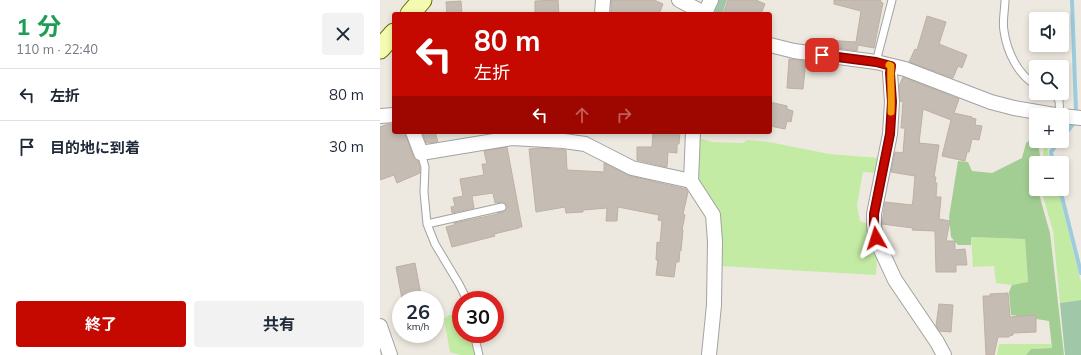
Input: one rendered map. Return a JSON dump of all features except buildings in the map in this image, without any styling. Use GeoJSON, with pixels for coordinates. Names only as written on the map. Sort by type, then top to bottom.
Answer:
{"type":"FeatureCollection","features":[{"type":"Feature","properties":{"kind":"main road"},"geometry":{"type":"LineString","coordinates":[[412,12],[422,0]]}},
{"type":"Feature","properties":{"kind":"main road"},"geometry":{"type":"LineString","coordinates":[[380,50],[392,35]]}},
{"type":"Feature","properties":{"kind":"street"},"geometry":{"type":"LineString","coordinates":[[602,12],[604,0]]}},
{"type":"Feature","properties":{"kind":"street"},"geometry":{"type":"LineString","coordinates":[[679,0],[701,12]]}},
{"type":"Feature","properties":{"kind":"street"},"geometry":{"type":"LineString","coordinates":[[706,12],[711,0]]}},
{"type":"Feature","properties":{"kind":"street"},"geometry":{"type":"LineString","coordinates":[[772,46],[794,51],[876,62],[905,69],[991,102],[1029,111]]}},
{"type":"Feature","properties":{"kind":"street"},"geometry":{"type":"LineString","coordinates":[[380,50],[392,52]]}},
{"type":"Feature","properties":{"kind":"street"},"geometry":{"type":"LineString","coordinates":[[891,66],[892,102],[890,134],[874,214],[876,238],[895,280],[937,342],[944,355]]}},
{"type":"Feature","properties":{"kind":"street"},"geometry":{"type":"LineString","coordinates":[[380,116],[392,115]]}},
{"type":"Feature","properties":{"kind":"street"},"geometry":{"type":"LineString","coordinates":[[1069,116],[1081,118]]}},
{"type":"Feature","properties":{"kind":"street"},"geometry":{"type":"LineString","coordinates":[[414,134],[421,153],[512,138],[564,141],[585,138],[632,168],[691,181]]}},
{"type":"Feature","properties":{"kind":"street"},"geometry":{"type":"LineString","coordinates":[[693,134],[691,181],[713,215],[715,241],[714,305],[709,355]]}},
{"type":"Feature","properties":{"kind":"street"},"geometry":{"type":"LineString","coordinates":[[380,326],[390,355]]}},
{"type":"Feature","properties":{"kind":"lane"},"geometry":{"type":"LineString","coordinates":[[876,62],[892,0]]}},
{"type":"Feature","properties":{"kind":"lane"},"geometry":{"type":"LineString","coordinates":[[1005,0],[1004,30],[1008,51],[1019,69],[1029,81]]}},
{"type":"Feature","properties":{"kind":"lane"},"geometry":{"type":"LineString","coordinates":[[421,153],[425,167],[424,192],[427,224],[435,244],[462,291]]}},
{"type":"Feature","properties":{"kind":"lane"},"geometry":{"type":"LineString","coordinates":[[427,224],[502,207]]}},
{"type":"Feature","properties":{"kind":"lane"},"geometry":{"type":"LineString","coordinates":[[476,343],[479,355]]}},
{"type":"Feature","properties":{"kind":"green space"},"geometry":{"type":"Polygon","coordinates":[[[714,0],[727,0],[723,12],[715,12],[711,9],[714,0]]]}},
{"type":"Feature","properties":{"kind":"green space"},"geometry":{"type":"Polygon","coordinates":[[[696,137],[712,142],[743,143],[747,140],[769,142],[829,154],[879,158],[877,173],[863,172],[857,205],[860,221],[866,223],[866,228],[877,258],[876,275],[720,266],[696,181],[696,137]]]}},
{"type":"Feature","properties":{"kind":"green space"},"geometry":{"type":"Polygon","coordinates":[[[1029,141],[1029,148],[1039,148],[1040,156],[1029,156],[1029,196],[1040,196],[1050,233],[1064,355],[1026,355],[1031,349],[1052,348],[1049,321],[1011,315],[1009,292],[1012,285],[1028,282],[1025,239],[971,237],[971,245],[958,245],[951,237],[949,217],[958,161],[968,162],[972,171],[992,173],[1022,158],[1026,143],[1029,141]]]}},
{"type":"Feature","properties":{"kind":"green space"},"geometry":{"type":"Polygon","coordinates":[[[1044,148],[1048,148],[1049,156],[1043,156],[1044,148]]]}},
{"type":"Feature","properties":{"kind":"green space"},"geometry":{"type":"Polygon","coordinates":[[[1043,196],[1060,196],[1081,282],[1081,300],[1060,303],[1053,231],[1043,196]]]}},
{"type":"Feature","properties":{"kind":"green space"},"geometry":{"type":"Polygon","coordinates":[[[971,237],[1025,239],[1028,283],[1012,285],[996,283],[994,266],[973,267],[971,237]]]}},
{"type":"Feature","properties":{"kind":"green space"},"geometry":{"type":"Polygon","coordinates":[[[1081,300],[1081,355],[1065,355],[1060,303],[1081,300]]]}},
{"type":"Feature","properties":{"kind":"green space"},"geometry":{"type":"Polygon","coordinates":[[[452,314],[452,343],[473,343],[475,355],[460,355],[450,352],[444,319],[452,314]]]}},
{"type":"Feature","properties":{"kind":"green space"},"geometry":{"type":"Polygon","coordinates":[[[999,344],[1051,344],[1052,348],[1031,349],[1026,355],[997,355],[999,344]]]}},
{"type":"Feature","properties":{"kind":"waterway"},"geometry":{"type":"LineString","coordinates":[[1072,0],[1076,111]]}},
{"type":"Feature","properties":{"kind":"waterway"},"geometry":{"type":"LineString","coordinates":[[1069,129],[1074,123]]}},
{"type":"Feature","properties":{"kind":"waterway"},"geometry":{"type":"LineString","coordinates":[[1052,156],[1051,152],[1054,148]]}},
{"type":"Feature","properties":{"kind":"waterway"},"geometry":{"type":"LineString","coordinates":[[1062,196],[1081,273]]}},
{"type":"Feature","properties":{"kind":"slow traffic"},"geometry":{"type":"LineString","coordinates":[[889,65],[891,66],[891,112]]}},
{"type":"Feature","properties":{"kind":"route"},"geometry":{"type":"LineString","coordinates":[[822,55],[876,62],[891,66],[892,102],[890,134],[874,214],[876,238]]}}]}
